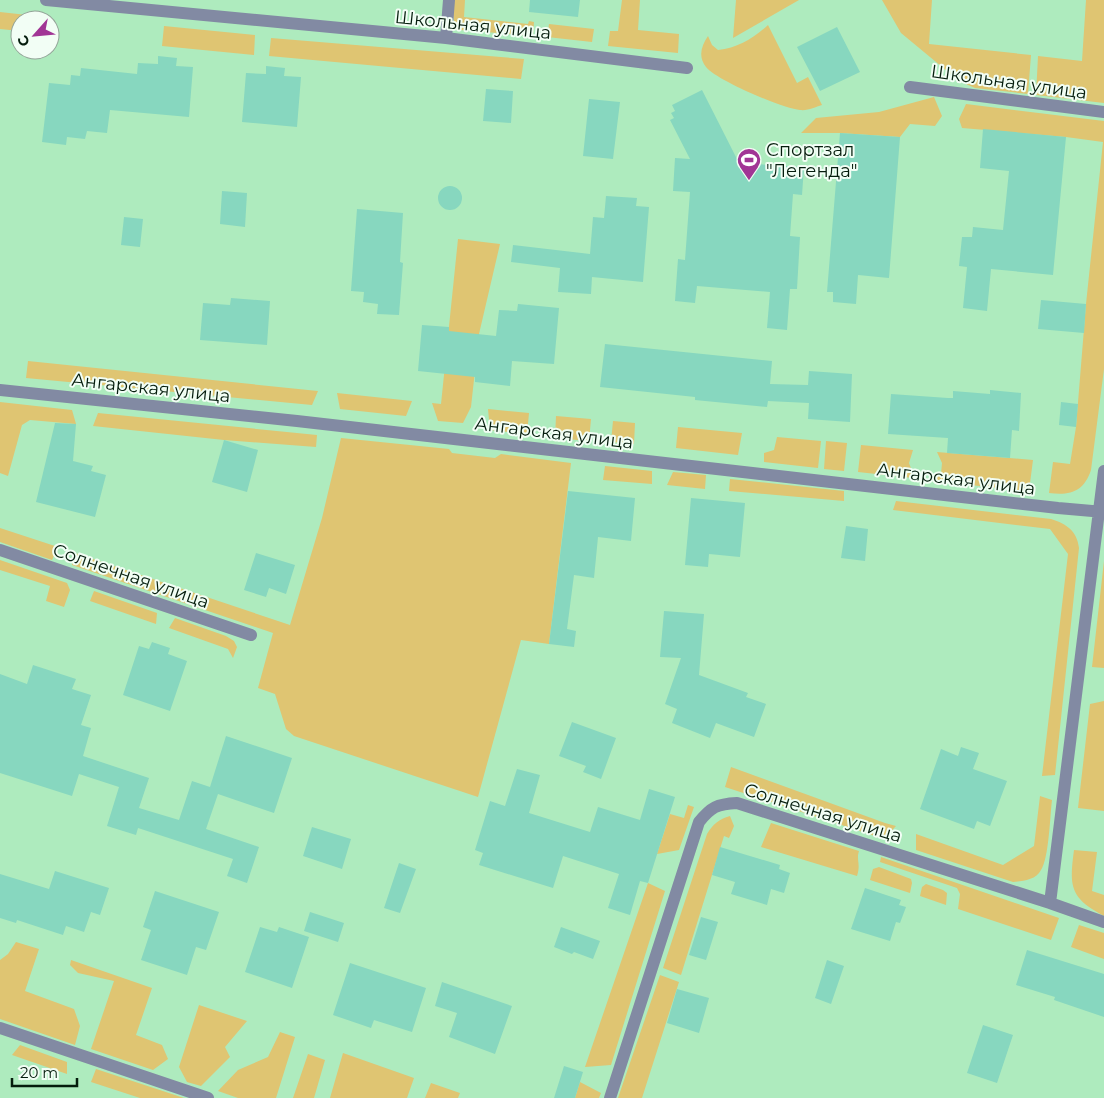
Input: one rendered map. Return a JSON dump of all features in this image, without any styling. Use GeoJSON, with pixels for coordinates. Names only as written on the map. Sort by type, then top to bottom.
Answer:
{"type":"FeatureCollection","features":[{"type":"Feature","properties":{"kind":"street","name":"Школьная улица"},"geometry":{"type":"LineString","coordinates":[[46,0],[446,38],[687,68]]}},
{"type":"Feature","properties":{"kind":"street"},"geometry":{"type":"LineString","coordinates":[[446,38],[449,0]]}},
{"type":"Feature","properties":{"kind":"street","name":"Школьная улица"},"geometry":{"type":"LineString","coordinates":[[910,87],[1104,112]]}},
{"type":"Feature","properties":{"kind":"street","name":"Ангарская улица"},"geometry":{"type":"LineString","coordinates":[[0,390],[287,420],[1058,508],[1102,511]]}},
{"type":"Feature","properties":{"kind":"street"},"geometry":{"type":"LineString","coordinates":[[1050,903],[1102,511],[1104,471]]}},
{"type":"Feature","properties":{"kind":"street","name":"Солнечная улица"},"geometry":{"type":"LineString","coordinates":[[0,550],[251,635]]}},
{"type":"Feature","properties":{"kind":"street","name":"Солнечная улица"},"geometry":{"type":"LineString","coordinates":[[610,1098],[699,822],[709,811],[721,804],[736,803],[1104,922]]}},
{"type":"Feature","properties":{"kind":"street"},"geometry":{"type":"LineString","coordinates":[[0,1028],[208,1098]]}},
{"type":"Feature","properties":{"kind":"shaded area"},"geometry":{"type":"Polygon","coordinates":[[[454,0],[465,0],[464,17],[528,24],[529,21],[534,22],[533,36],[460,30],[454,20],[454,0]]]}},
{"type":"Feature","properties":{"kind":"shaded area"},"geometry":{"type":"Polygon","coordinates":[[[622,0],[640,0],[638,30],[679,34],[678,53],[608,46],[610,31],[618,31],[622,0]]]}},
{"type":"Feature","properties":{"kind":"shaded area"},"geometry":{"type":"Polygon","coordinates":[[[736,0],[799,0],[733,38],[736,0]]]}},
{"type":"Feature","properties":{"kind":"shaded area"},"geometry":{"type":"Polygon","coordinates":[[[882,0],[932,0],[929,44],[1031,55],[1028,94],[975,88],[959,81],[901,33],[882,0]]]}},
{"type":"Feature","properties":{"kind":"shaded area"},"geometry":{"type":"Polygon","coordinates":[[[1086,0],[1104,0],[1104,103],[1036,95],[1038,56],[1082,61],[1086,0]]]}},
{"type":"Feature","properties":{"kind":"shaded area"},"geometry":{"type":"Polygon","coordinates":[[[0,12],[10,13],[10,30],[0,29],[0,12]]]}},
{"type":"Feature","properties":{"kind":"shaded area"},"geometry":{"type":"Polygon","coordinates":[[[549,24],[594,29],[592,42],[547,37],[549,24]]]}},
{"type":"Feature","properties":{"kind":"shaded area"},"geometry":{"type":"Polygon","coordinates":[[[768,25],[797,83],[808,77],[822,105],[803,110],[780,105],[723,79],[706,67],[701,52],[708,36],[712,45],[718,50],[725,49],[745,42],[768,25]]]}},
{"type":"Feature","properties":{"kind":"shaded area"},"geometry":{"type":"Polygon","coordinates":[[[164,26],[255,35],[254,55],[162,46],[164,26]]]}},
{"type":"Feature","properties":{"kind":"shaded area"},"geometry":{"type":"Polygon","coordinates":[[[271,38],[524,59],[521,79],[269,56],[271,38]]]}},
{"type":"Feature","properties":{"kind":"shaded area"},"geometry":{"type":"Polygon","coordinates":[[[934,97],[942,116],[935,126],[910,124],[900,137],[840,133],[801,133],[816,118],[879,112],[934,97]]]}},
{"type":"Feature","properties":{"kind":"shaded area"},"geometry":{"type":"Polygon","coordinates":[[[966,104],[1104,121],[1104,369],[1091,470],[1085,483],[1076,491],[1070,493],[1049,493],[1053,462],[1070,464],[1076,427],[1086,304],[1103,142],[962,128],[959,119],[966,104]]]}},
{"type":"Feature","properties":{"kind":"shaded area"},"geometry":{"type":"Polygon","coordinates":[[[458,239],[500,244],[479,334],[471,407],[463,423],[438,421],[432,403],[441,404],[458,239]]]}},
{"type":"Feature","properties":{"kind":"shaded area"},"geometry":{"type":"Polygon","coordinates":[[[28,361],[318,391],[312,405],[26,378],[28,361]]]}},
{"type":"Feature","properties":{"kind":"shaded area"},"geometry":{"type":"Polygon","coordinates":[[[337,393],[412,401],[406,416],[340,409],[337,393]]]}},
{"type":"Feature","properties":{"kind":"shaded area"},"geometry":{"type":"Polygon","coordinates":[[[0,402],[72,410],[76,424],[30,420],[22,425],[8,476],[0,473],[0,402]]]}},
{"type":"Feature","properties":{"kind":"shaded area"},"geometry":{"type":"Polygon","coordinates":[[[488,409],[529,413],[527,434],[490,430],[488,409]]]}},
{"type":"Feature","properties":{"kind":"shaded area"},"geometry":{"type":"Polygon","coordinates":[[[98,413],[317,435],[316,447],[224,440],[93,426],[98,413]]]}},
{"type":"Feature","properties":{"kind":"shaded area"},"geometry":{"type":"Polygon","coordinates":[[[556,416],[591,419],[589,441],[555,438],[556,416]]]}},
{"type":"Feature","properties":{"kind":"shaded area"},"geometry":{"type":"Polygon","coordinates":[[[613,421],[635,423],[634,444],[611,442],[613,421]]]}},
{"type":"Feature","properties":{"kind":"shaded area"},"geometry":{"type":"Polygon","coordinates":[[[678,427],[742,433],[738,455],[676,448],[678,427]]]}},
{"type":"Feature","properties":{"kind":"shaded area"},"geometry":{"type":"Polygon","coordinates":[[[777,437],[821,441],[818,468],[764,462],[764,453],[774,450],[777,437]]]}},
{"type":"Feature","properties":{"kind":"shaded area"},"geometry":{"type":"Polygon","coordinates":[[[341,438],[449,449],[452,453],[495,458],[501,454],[571,463],[549,644],[521,640],[478,797],[294,736],[286,729],[275,694],[258,688],[273,633],[72,565],[75,553],[290,625],[322,518],[341,438]]]}},
{"type":"Feature","properties":{"kind":"shaded area"},"geometry":{"type":"Polygon","coordinates":[[[826,441],[847,443],[844,471],[824,469],[826,441]]]}},
{"type":"Feature","properties":{"kind":"shaded area"},"geometry":{"type":"Polygon","coordinates":[[[861,445],[913,450],[909,463],[912,471],[924,473],[922,479],[858,472],[861,445]]]}},
{"type":"Feature","properties":{"kind":"shaded area"},"geometry":{"type":"Polygon","coordinates":[[[937,452],[1033,460],[1029,491],[931,481],[932,475],[941,474],[942,463],[937,452]]]}},
{"type":"Feature","properties":{"kind":"shaded area"},"geometry":{"type":"Polygon","coordinates":[[[605,466],[652,471],[652,484],[603,480],[605,466]]]}},
{"type":"Feature","properties":{"kind":"shaded area"},"geometry":{"type":"Polygon","coordinates":[[[673,472],[706,475],[705,489],[667,485],[673,472]]]}},
{"type":"Feature","properties":{"kind":"shaded area"},"geometry":{"type":"Polygon","coordinates":[[[730,479],[844,491],[844,501],[729,491],[730,479]]]}},
{"type":"Feature","properties":{"kind":"shaded area"},"geometry":{"type":"Polygon","coordinates":[[[896,501],[1051,519],[1062,523],[1076,537],[1079,548],[1055,775],[1042,776],[1068,554],[1050,529],[893,510],[896,501]]]}},
{"type":"Feature","properties":{"kind":"shaded area"},"geometry":{"type":"Polygon","coordinates":[[[0,528],[58,547],[52,560],[0,542],[0,528]]]}},
{"type":"Feature","properties":{"kind":"shaded area"},"geometry":{"type":"Polygon","coordinates":[[[0,560],[67,583],[70,590],[64,607],[46,601],[50,586],[0,570],[0,560]]]}},
{"type":"Feature","properties":{"kind":"shaded area"},"geometry":{"type":"Polygon","coordinates":[[[1104,561],[1104,668],[1092,667],[1104,561]]]}},
{"type":"Feature","properties":{"kind":"shaded area"},"geometry":{"type":"Polygon","coordinates":[[[94,591],[157,613],[156,624],[90,601],[94,591]]]}},
{"type":"Feature","properties":{"kind":"shaded area"},"geometry":{"type":"Polygon","coordinates":[[[175,618],[226,636],[234,641],[237,647],[233,658],[228,649],[169,628],[175,618]]]}},
{"type":"Feature","properties":{"kind":"shaded area"},"geometry":{"type":"Polygon","coordinates":[[[1104,701],[1104,811],[1078,808],[1090,704],[1104,701]]]}},
{"type":"Feature","properties":{"kind":"shaded area"},"geometry":{"type":"Polygon","coordinates":[[[731,767],[896,826],[884,839],[725,787],[731,767]]]}},
{"type":"Feature","properties":{"kind":"shaded area"},"geometry":{"type":"Polygon","coordinates":[[[1040,796],[1052,800],[1050,826],[1044,864],[1039,873],[1033,878],[1013,882],[916,850],[916,834],[1003,865],[1034,846],[1040,796]]]}},
{"type":"Feature","properties":{"kind":"shaded area"},"geometry":{"type":"Polygon","coordinates":[[[688,805],[694,807],[679,850],[657,854],[670,814],[684,818],[688,805]]]}},
{"type":"Feature","properties":{"kind":"shaded area"},"geometry":{"type":"Polygon","coordinates":[[[730,816],[734,826],[729,838],[724,836],[681,975],[663,968],[707,834],[717,822],[730,816]]]}},
{"type":"Feature","properties":{"kind":"shaded area"},"geometry":{"type":"Polygon","coordinates":[[[771,823],[859,851],[857,876],[761,847],[771,823]]]}},
{"type":"Feature","properties":{"kind":"shaded area"},"geometry":{"type":"Polygon","coordinates":[[[1074,850],[1097,852],[1092,891],[1104,895],[1104,916],[1084,903],[1074,890],[1072,873],[1074,850]]]}},
{"type":"Feature","properties":{"kind":"shaded area"},"geometry":{"type":"Polygon","coordinates":[[[881,857],[1059,918],[1051,940],[958,909],[960,894],[957,888],[880,862],[881,857]]]}},
{"type":"Feature","properties":{"kind":"shaded area"},"geometry":{"type":"Polygon","coordinates":[[[879,867],[911,879],[910,893],[870,880],[873,869],[879,867]]]}},
{"type":"Feature","properties":{"kind":"shaded area"},"geometry":{"type":"Polygon","coordinates":[[[648,883],[665,891],[611,1065],[585,1067],[648,883]]]}},
{"type":"Feature","properties":{"kind":"shaded area"},"geometry":{"type":"Polygon","coordinates":[[[926,884],[947,893],[946,905],[920,896],[922,887],[926,884]]]}},
{"type":"Feature","properties":{"kind":"shaded area"},"geometry":{"type":"Polygon","coordinates":[[[1079,925],[1104,933],[1104,959],[1071,947],[1079,925]]]}},
{"type":"Feature","properties":{"kind":"shaded area"},"geometry":{"type":"Polygon","coordinates":[[[16,942],[39,949],[25,991],[74,1009],[80,1026],[75,1045],[0,1019],[0,960],[8,954],[16,942]]]}},
{"type":"Feature","properties":{"kind":"shaded area"},"geometry":{"type":"Polygon","coordinates":[[[71,960],[152,988],[136,1035],[162,1045],[168,1059],[153,1070],[91,1049],[114,981],[78,973],[70,965],[71,960]]]}},
{"type":"Feature","properties":{"kind":"shaded area"},"geometry":{"type":"Polygon","coordinates":[[[660,975],[679,982],[642,1098],[618,1098],[660,975]]]}},
{"type":"Feature","properties":{"kind":"shaded area"},"geometry":{"type":"Polygon","coordinates":[[[199,1005],[247,1021],[225,1047],[230,1057],[201,1086],[187,1082],[179,1067],[199,1005]]]}},
{"type":"Feature","properties":{"kind":"shaded area"},"geometry":{"type":"Polygon","coordinates":[[[280,1032],[295,1037],[276,1098],[238,1098],[218,1091],[238,1070],[268,1057],[280,1032]]]}},
{"type":"Feature","properties":{"kind":"shaded area"},"geometry":{"type":"Polygon","coordinates":[[[20,1045],[67,1062],[67,1074],[12,1055],[20,1045]]]}},
{"type":"Feature","properties":{"kind":"shaded area"},"geometry":{"type":"Polygon","coordinates":[[[343,1053],[414,1078],[407,1098],[330,1098],[343,1053]]]}},
{"type":"Feature","properties":{"kind":"shaded area"},"geometry":{"type":"Polygon","coordinates":[[[308,1054],[325,1060],[314,1098],[293,1098],[308,1054]]]}},
{"type":"Feature","properties":{"kind":"shaded area"},"geometry":{"type":"Polygon","coordinates":[[[96,1069],[184,1098],[140,1098],[91,1082],[96,1069]]]}},
{"type":"Feature","properties":{"kind":"shaded area"},"geometry":{"type":"Polygon","coordinates":[[[580,1082],[601,1093],[599,1098],[575,1098],[580,1082]]]}},
{"type":"Feature","properties":{"kind":"shaded area"},"geometry":{"type":"Polygon","coordinates":[[[431,1083],[460,1093],[458,1098],[425,1098],[431,1083]]]}},
{"type":"Feature","properties":{"kind":"building"},"geometry":{"type":"Polygon","coordinates":[[[530,0],[580,0],[578,17],[529,12],[530,0]]]}},
{"type":"Feature","properties":{"kind":"building"},"geometry":{"type":"Polygon","coordinates":[[[837,27],[860,72],[820,91],[797,47],[837,27]]]}},
{"type":"Feature","properties":{"kind":"building"},"geometry":{"type":"Polygon","coordinates":[[[158,56],[177,58],[176,66],[193,67],[189,117],[110,110],[107,133],[87,131],[85,139],[67,137],[66,145],[42,142],[49,83],[70,85],[71,75],[80,76],[81,68],[137,74],[138,63],[158,64],[158,56]]]}},
{"type":"Feature","properties":{"kind":"building"},"geometry":{"type":"Polygon","coordinates":[[[266,66],[285,68],[284,76],[301,77],[297,127],[242,122],[246,73],[266,74],[266,66]]]}},
{"type":"Feature","properties":{"kind":"building"},"geometry":{"type":"Polygon","coordinates":[[[486,89],[513,91],[511,123],[483,121],[486,89]]]}},
{"type":"Feature","properties":{"kind":"building"},"geometry":{"type":"Polygon","coordinates":[[[702,90],[739,163],[804,167],[802,195],[793,194],[790,236],[800,237],[797,289],[790,289],[787,330],[767,328],[770,292],[697,286],[695,303],[675,301],[678,259],[685,260],[690,192],[673,191],[675,158],[690,159],[670,120],[674,118],[671,113],[675,111],[672,105],[702,90]]]}},
{"type":"Feature","properties":{"kind":"building"},"geometry":{"type":"Polygon","coordinates":[[[589,99],[620,102],[613,159],[583,156],[589,99]]]}},
{"type":"Feature","properties":{"kind":"building"},"geometry":{"type":"Polygon","coordinates":[[[983,129],[1066,137],[1053,275],[991,269],[987,311],[963,308],[967,267],[959,266],[962,237],[972,237],[973,227],[1003,230],[1009,171],[980,168],[983,129]]]}},
{"type":"Feature","properties":{"kind":"building"},"geometry":{"type":"Polygon","coordinates":[[[840,133],[900,137],[889,278],[858,275],[856,304],[833,302],[833,292],[827,292],[840,133]]]}},
{"type":"Feature","properties":{"kind":"building"},"geometry":{"type":"Polygon","coordinates":[[[450,186],[459,189],[462,198],[459,207],[450,210],[441,207],[438,198],[441,189],[450,186]]]}},
{"type":"Feature","properties":{"kind":"building"},"geometry":{"type":"Polygon","coordinates":[[[222,191],[247,193],[245,227],[220,224],[222,191]]]}},
{"type":"Feature","properties":{"kind":"building"},"geometry":{"type":"Polygon","coordinates":[[[606,196],[637,198],[636,206],[649,207],[643,282],[592,277],[591,294],[558,292],[560,268],[511,262],[513,245],[590,254],[593,217],[604,218],[606,196]]]}},
{"type":"Feature","properties":{"kind":"building"},"geometry":{"type":"Polygon","coordinates":[[[357,209],[403,213],[400,262],[403,263],[399,315],[377,314],[378,304],[363,302],[364,292],[351,291],[357,209]]]}},
{"type":"Feature","properties":{"kind":"building"},"geometry":{"type":"Polygon","coordinates":[[[124,217],[143,219],[140,247],[121,245],[124,217]]]}},
{"type":"Feature","properties":{"kind":"building"},"geometry":{"type":"Polygon","coordinates":[[[231,298],[270,301],[267,345],[200,340],[203,303],[230,305],[231,298]]]}},
{"type":"Feature","properties":{"kind":"building"},"geometry":{"type":"Polygon","coordinates":[[[1041,300],[1086,304],[1084,333],[1038,329],[1041,300]]]}},
{"type":"Feature","properties":{"kind":"building"},"geometry":{"type":"Polygon","coordinates":[[[518,304],[559,308],[554,364],[512,361],[510,386],[475,382],[475,377],[418,371],[422,325],[449,327],[449,331],[496,336],[499,310],[517,311],[518,304]]]}},
{"type":"Feature","properties":{"kind":"building"},"geometry":{"type":"Polygon","coordinates":[[[605,344],[772,361],[770,384],[808,385],[809,371],[852,374],[850,422],[808,419],[809,403],[768,401],[767,407],[695,400],[695,397],[600,387],[605,344]]]}},
{"type":"Feature","properties":{"kind":"building"},"geometry":{"type":"Polygon","coordinates":[[[990,390],[1021,393],[1019,431],[1012,430],[1010,458],[947,453],[948,438],[888,434],[891,394],[953,398],[953,391],[990,394],[990,390]]]}},
{"type":"Feature","properties":{"kind":"building"},"geometry":{"type":"Polygon","coordinates":[[[1061,402],[1078,404],[1076,427],[1059,425],[1061,402]]]}},
{"type":"Feature","properties":{"kind":"building"},"geometry":{"type":"Polygon","coordinates":[[[55,423],[76,424],[73,461],[93,466],[91,471],[106,475],[95,517],[36,502],[55,423]]]}},
{"type":"Feature","properties":{"kind":"building"},"geometry":{"type":"Polygon","coordinates":[[[224,440],[258,450],[247,492],[212,482],[224,440]]]}},
{"type":"Feature","properties":{"kind":"building"},"geometry":{"type":"Polygon","coordinates":[[[568,491],[635,498],[631,541],[598,537],[594,578],[574,575],[567,629],[576,631],[574,647],[549,644],[568,491]]]}},
{"type":"Feature","properties":{"kind":"building"},"geometry":{"type":"Polygon","coordinates":[[[691,498],[745,503],[740,557],[709,554],[708,567],[685,565],[691,498]]]}},
{"type":"Feature","properties":{"kind":"building"},"geometry":{"type":"Polygon","coordinates":[[[846,526],[868,529],[865,561],[841,558],[846,526]]]}},
{"type":"Feature","properties":{"kind":"building"},"geometry":{"type":"Polygon","coordinates":[[[256,553],[295,565],[286,594],[269,588],[266,597],[244,590],[256,553]]]}},
{"type":"Feature","properties":{"kind":"building"},"geometry":{"type":"Polygon","coordinates":[[[664,611],[704,614],[699,675],[748,693],[746,697],[766,704],[754,737],[716,723],[710,738],[672,723],[677,709],[665,704],[681,658],[660,657],[664,611]]]}},
{"type":"Feature","properties":{"kind":"building"},"geometry":{"type":"Polygon","coordinates":[[[152,642],[170,648],[168,654],[187,661],[170,711],[123,695],[139,646],[149,649],[152,642]]]}},
{"type":"Feature","properties":{"kind":"building"},"geometry":{"type":"Polygon","coordinates":[[[33,665],[76,679],[72,689],[91,695],[81,725],[91,728],[83,756],[149,778],[139,808],[179,820],[192,781],[210,787],[226,736],[292,758],[274,813],[218,794],[206,829],[259,847],[247,883],[227,876],[233,859],[138,828],[136,835],[107,826],[119,787],[79,774],[72,796],[0,773],[0,674],[27,684],[33,665]]]}},
{"type":"Feature","properties":{"kind":"building"},"geometry":{"type":"Polygon","coordinates":[[[572,722],[616,738],[601,779],[583,772],[586,766],[559,756],[572,722]]]}},
{"type":"Feature","properties":{"kind":"building"},"geometry":{"type":"Polygon","coordinates":[[[961,747],[979,753],[973,769],[1007,781],[990,826],[977,821],[974,829],[920,809],[941,749],[958,756],[961,747]]]}},
{"type":"Feature","properties":{"kind":"building"},"geometry":{"type":"Polygon","coordinates":[[[517,769],[540,775],[529,813],[590,832],[598,807],[640,820],[649,789],[675,797],[648,883],[640,881],[630,915],[608,908],[619,874],[563,856],[553,888],[479,865],[483,853],[475,850],[490,801],[505,806],[517,769]]]}},
{"type":"Feature","properties":{"kind":"building"},"geometry":{"type":"Polygon","coordinates":[[[312,827],[351,839],[342,869],[303,856],[312,827]]]}},
{"type":"Feature","properties":{"kind":"building"},"geometry":{"type":"Polygon","coordinates":[[[720,847],[780,865],[779,869],[790,873],[784,893],[771,889],[767,905],[731,894],[735,882],[712,875],[720,847]]]}},
{"type":"Feature","properties":{"kind":"building"},"geometry":{"type":"Polygon","coordinates":[[[399,863],[416,869],[400,913],[384,908],[399,863]]]}},
{"type":"Feature","properties":{"kind":"building"},"geometry":{"type":"Polygon","coordinates":[[[55,871],[109,888],[100,915],[91,912],[84,932],[66,926],[63,935],[17,920],[16,923],[0,918],[0,874],[49,889],[55,871]]]}},
{"type":"Feature","properties":{"kind":"building"},"geometry":{"type":"Polygon","coordinates":[[[865,888],[901,900],[899,905],[906,907],[900,923],[896,922],[890,941],[851,929],[865,888]]]}},
{"type":"Feature","properties":{"kind":"building"},"geometry":{"type":"Polygon","coordinates":[[[155,891],[219,912],[206,950],[196,947],[187,975],[141,960],[151,930],[143,927],[155,891]]]}},
{"type":"Feature","properties":{"kind":"building"},"geometry":{"type":"Polygon","coordinates":[[[310,912],[344,923],[338,942],[304,931],[310,912]]]}},
{"type":"Feature","properties":{"kind":"building"},"geometry":{"type":"Polygon","coordinates":[[[701,917],[718,922],[706,960],[689,955],[701,917]]]}},
{"type":"Feature","properties":{"kind":"building"},"geometry":{"type":"Polygon","coordinates":[[[260,927],[277,932],[279,927],[309,937],[292,988],[245,972],[260,927]]]}},
{"type":"Feature","properties":{"kind":"building"},"geometry":{"type":"Polygon","coordinates":[[[561,927],[600,941],[593,959],[554,947],[561,927]]]}},
{"type":"Feature","properties":{"kind":"building"},"geometry":{"type":"Polygon","coordinates":[[[1027,950],[1104,974],[1104,1017],[1054,1000],[1055,997],[1016,985],[1027,950]]]}},
{"type":"Feature","properties":{"kind":"building"},"geometry":{"type":"Polygon","coordinates":[[[827,960],[844,966],[831,1004],[815,998],[827,960]]]}},
{"type":"Feature","properties":{"kind":"building"},"geometry":{"type":"Polygon","coordinates":[[[350,963],[426,988],[412,1032],[374,1020],[371,1028],[333,1015],[350,963]]]}},
{"type":"Feature","properties":{"kind":"building"},"geometry":{"type":"Polygon","coordinates":[[[442,982],[512,1006],[495,1054],[449,1037],[457,1013],[435,1006],[442,982]]]}},
{"type":"Feature","properties":{"kind":"building"},"geometry":{"type":"Polygon","coordinates":[[[677,989],[709,998],[699,1033],[667,1023],[677,989]]]}},
{"type":"Feature","properties":{"kind":"building"},"geometry":{"type":"Polygon","coordinates":[[[983,1025],[1013,1035],[997,1083],[967,1073],[983,1025]]]}},
{"type":"Feature","properties":{"kind":"building"},"geometry":{"type":"Polygon","coordinates":[[[564,1066],[583,1072],[575,1098],[554,1098],[564,1066]]]}},
{"type":"Feature","properties":{"kind":"place","name":"Спортзал \"Легенда\""},"geometry":{"type":"Point","coordinates":[749,181]}}]}
